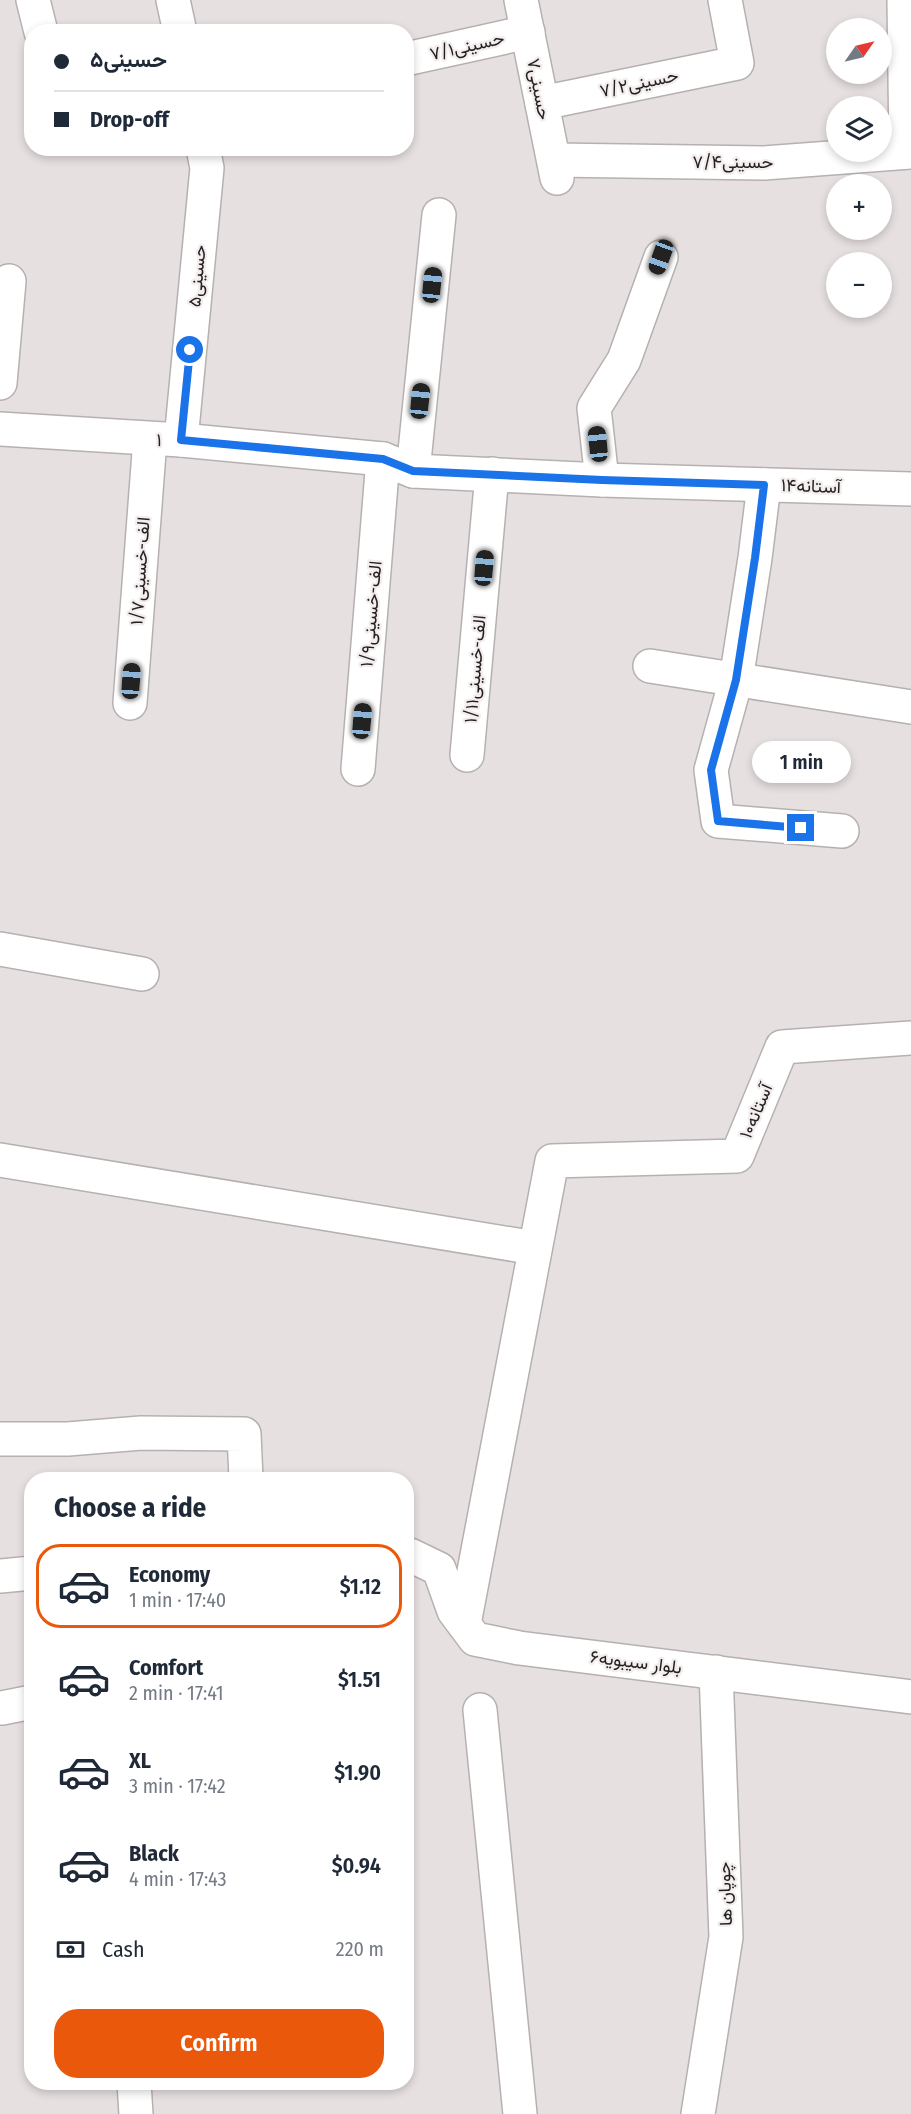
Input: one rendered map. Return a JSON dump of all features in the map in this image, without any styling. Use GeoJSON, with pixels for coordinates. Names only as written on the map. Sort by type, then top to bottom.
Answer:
{"type":"FeatureCollection","features":[{"type":"Feature","properties":{"kind":"street"},"geometry":{"type":"LineString","coordinates":[[33,0],[38,24]]}},
{"type":"Feature","properties":{"kind":"street"},"geometry":{"type":"LineString","coordinates":[[173,0],[178,24]]}},
{"type":"Feature","properties":{"kind":"street","name":"حسینی۷"},"geometry":{"type":"LineString","coordinates":[[521,0],[556,169]]}},
{"type":"Feature","properties":{"kind":"street","name":"حسینی۷/۲"},"geometry":{"type":"LineString","coordinates":[[542,103],[736,63],[725,0]]}},
{"type":"Feature","properties":{"kind":"street"},"geometry":{"type":"LineString","coordinates":[[904,0],[908,152]]}},
{"type":"Feature","properties":{"kind":"street","name":"حسینی۷/۱"},"geometry":{"type":"LineString","coordinates":[[414,58],[528,32]]}},
{"type":"Feature","properties":{"kind":"street","name":"حسینی۷/۴"},"geometry":{"type":"LineString","coordinates":[[556,169],[764,163],[908,152]]}},
{"type":"Feature","properties":{"kind":"street","name":"حسینی۵"},"geometry":{"type":"LineString","coordinates":[[166,440],[207,168],[205,156]]}},
{"type":"Feature","properties":{"kind":"street"},"geometry":{"type":"LineString","coordinates":[[413,471],[439,216]]}},
{"type":"Feature","properties":{"kind":"street"},"geometry":{"type":"LineString","coordinates":[[602,480],[594,408],[624,360],[661,257]]}},
{"type":"Feature","properties":{"kind":"street"},"geometry":{"type":"LineString","coordinates":[[0,383],[9,281]]}},
{"type":"Feature","properties":{"kind":"street","name":"۱"},"geometry":{"type":"LineString","coordinates":[[0,429],[166,440],[383,459],[413,471],[602,480]]}},
{"type":"Feature","properties":{"kind":"street","name":"الف-خسینی۱/۷"},"geometry":{"type":"LineString","coordinates":[[130,704],[166,440]]}},
{"type":"Feature","properties":{"kind":"street","name":"الف-خسینی۱/۹"},"geometry":{"type":"LineString","coordinates":[[358,768],[383,459]]}},
{"type":"Feature","properties":{"kind":"street","name":"الف-خسینی۱/۱۱"},"geometry":{"type":"LineString","coordinates":[[467,755],[492,474]]}},
{"type":"Feature","properties":{"kind":"street","name":"آستانه۱۴"},"geometry":{"type":"LineString","coordinates":[[602,480],[911,489]]}},
{"type":"Feature","properties":{"kind":"street"},"geometry":{"type":"LineString","coordinates":[[764,485],[736,680],[711,770],[718,821],[842,831]]}},
{"type":"Feature","properties":{"kind":"street"},"geometry":{"type":"LineString","coordinates":[[650,666],[911,707]]}},
{"type":"Feature","properties":{"kind":"street"},"geometry":{"type":"LineString","coordinates":[[0,949],[142,974]]}},
{"type":"Feature","properties":{"kind":"street","name":"آستانه۱۰"},"geometry":{"type":"LineString","coordinates":[[536,1248],[552,1161],[737,1156],[782,1047],[911,1038]]}},
{"type":"Feature","properties":{"kind":"street"},"geometry":{"type":"LineString","coordinates":[[0,1160],[536,1248],[464,1624]]}},
{"type":"Feature","properties":{"kind":"street"},"geometry":{"type":"LineString","coordinates":[[0,1439],[68,1439],[141,1433],[244,1434],[246,1472]]}},
{"type":"Feature","properties":{"kind":"street","name":"۶بلوار سیبویه"},"geometry":{"type":"LineString","coordinates":[[414,1557],[439,1569],[454,1611],[476,1639],[519,1648],[911,1696]]}},
{"type":"Feature","properties":{"kind":"street"},"geometry":{"type":"LineString","coordinates":[[0,1576],[24,1574]]}},
{"type":"Feature","properties":{"kind":"street","name":"چوپان ها"},"geometry":{"type":"LineString","coordinates":[[698,2114],[726,1937],[716,1672]]}},
{"type":"Feature","properties":{"kind":"street"},"geometry":{"type":"LineString","coordinates":[[480,1710],[520,2114]]}},
{"type":"Feature","properties":{"kind":"street"},"geometry":{"type":"LineString","coordinates":[[134,2090],[136,2114]]}},
{"type":"Feature","properties":{"kind":"route"},"geometry":{"type":"LineString","coordinates":[[190,350],[181,440],[383,459],[413,471],[764,485],[736,680],[711,770],[718,821],[801,828]]}}]}
